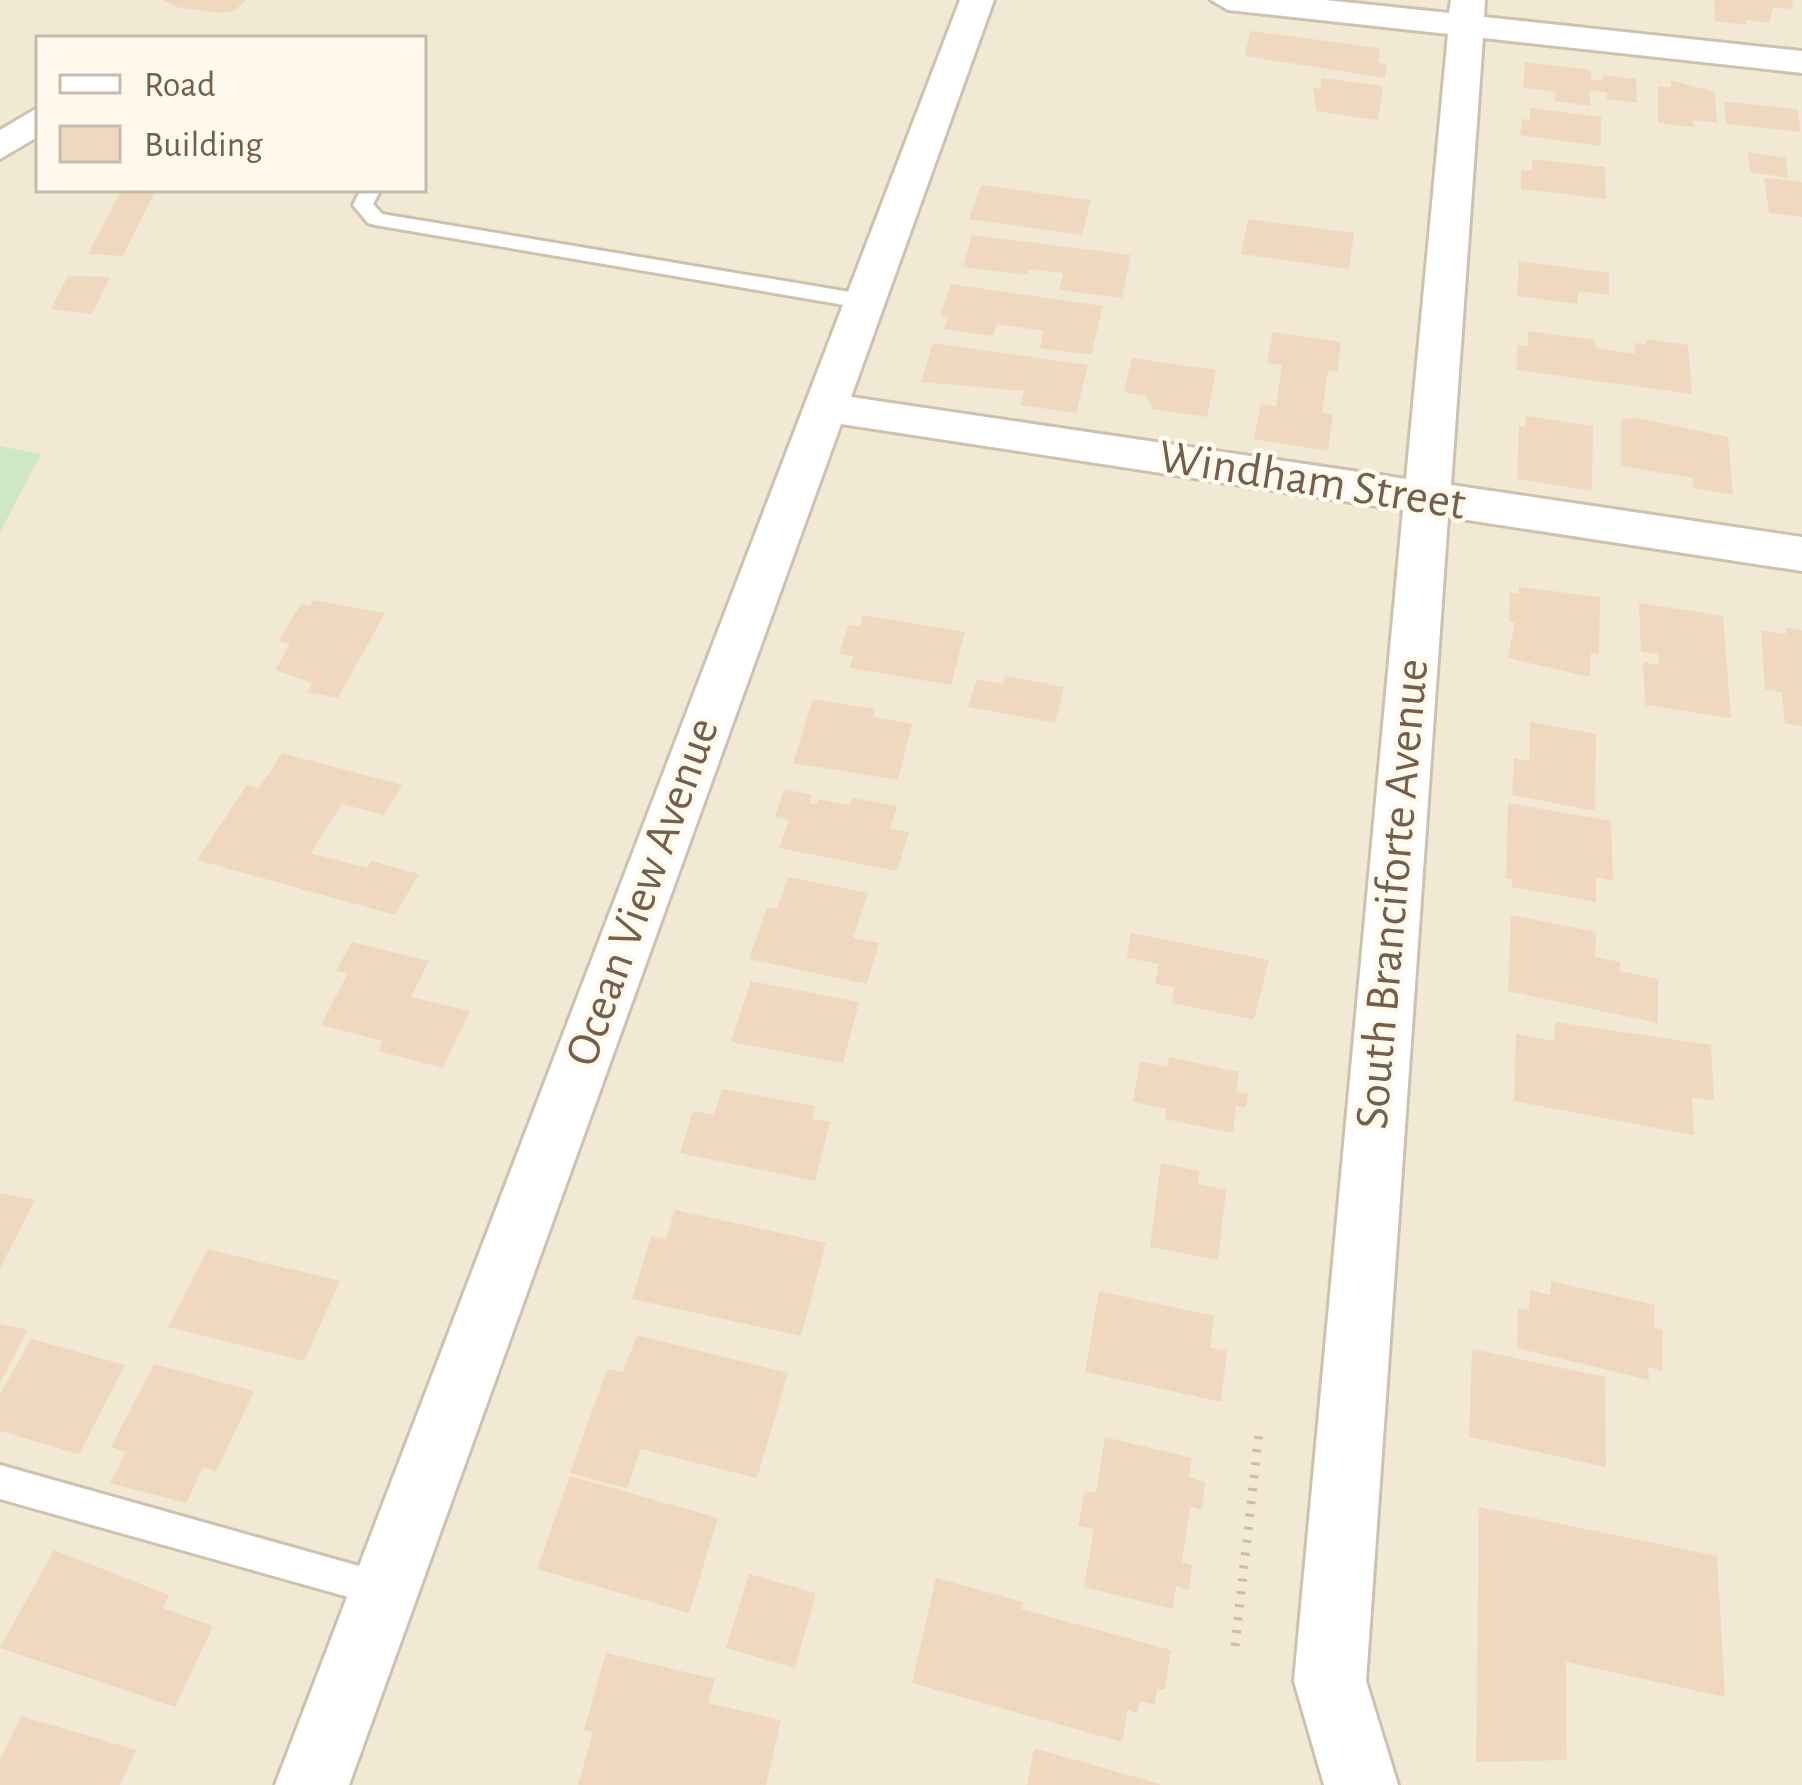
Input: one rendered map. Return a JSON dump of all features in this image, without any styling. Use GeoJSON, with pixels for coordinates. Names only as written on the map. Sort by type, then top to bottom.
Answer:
{"type":"FeatureCollection","features":[{"type":"Feature","properties":{"kind":"street","name":"Ocean View Avenue"},"geometry":{"type":"LineString","coordinates":[[312,1785],[977,0]]}},
{"type":"Feature","properties":{"kind":"street"},"geometry":{"type":"LineString","coordinates":[[1228,0],[1466,12],[1802,62]]}},
{"type":"Feature","properties":{"kind":"street","name":"South Branciforte Avenue"},"geometry":{"type":"LineString","coordinates":[[1361,1785],[1330,1681],[1466,12]]}},
{"type":"Feature","properties":{"kind":"street"},"geometry":{"type":"LineString","coordinates":[[0,148],[36,120]]}},
{"type":"Feature","properties":{"kind":"street","name":"Windham Street"},"geometry":{"type":"LineString","coordinates":[[822,407],[1802,554]]}},
{"type":"Feature","properties":{"kind":"lane"},"geometry":{"type":"LineString","coordinates":[[370,192],[363,205],[368,214],[389,222],[862,301]]}},
{"type":"Feature","properties":{"kind":"lane"},"geometry":{"type":"LineString","coordinates":[[0,1482],[384,1590]]}},
{"type":"Feature","properties":{"kind":"path"},"geometry":{"type":"LineString","coordinates":[[1235,1646],[1258,1433]]}},
{"type":"Feature","properties":{"kind":"shaded area"},"geometry":{"type":"Polygon","coordinates":[[[0,0],[1802,0],[1802,1785],[0,1785],[0,0]]]}},
{"type":"Feature","properties":{"kind":"green space"},"geometry":{"type":"Polygon","coordinates":[[[0,446],[41,454],[0,532],[0,446]]]}},
{"type":"Feature","properties":{"kind":"building"},"geometry":{"type":"Polygon","coordinates":[[[163,0],[246,0],[234,11],[221,13],[176,7],[163,0]]]}},
{"type":"Feature","properties":{"kind":"building"},"geometry":{"type":"Polygon","coordinates":[[[1714,0],[1792,0],[1793,9],[1773,7],[1769,23],[1746,20],[1746,25],[1715,21],[1714,0]]]}},
{"type":"Feature","properties":{"kind":"building"},"geometry":{"type":"Polygon","coordinates":[[[1250,31],[1380,48],[1378,63],[1387,64],[1385,78],[1245,56],[1250,31]]]}},
{"type":"Feature","properties":{"kind":"building"},"geometry":{"type":"Polygon","coordinates":[[[1525,62],[1591,70],[1591,79],[1603,81],[1603,75],[1636,79],[1637,103],[1607,99],[1607,92],[1590,90],[1590,106],[1555,101],[1556,92],[1523,88],[1525,62]]]}},
{"type":"Feature","properties":{"kind":"building"},"geometry":{"type":"Polygon","coordinates":[[[1322,78],[1383,86],[1378,120],[1316,111],[1313,88],[1320,89],[1322,78]]]}},
{"type":"Feature","properties":{"kind":"building"},"geometry":{"type":"Polygon","coordinates":[[[1671,80],[1715,92],[1717,123],[1693,120],[1694,127],[1658,123],[1658,86],[1671,87],[1671,80]]]}},
{"type":"Feature","properties":{"kind":"building"},"geometry":{"type":"Polygon","coordinates":[[[1724,101],[1797,109],[1801,132],[1726,124],[1724,101]]]}},
{"type":"Feature","properties":{"kind":"building"},"geometry":{"type":"Polygon","coordinates":[[[1530,108],[1601,117],[1601,146],[1520,135],[1522,119],[1530,120],[1530,108]]]}},
{"type":"Feature","properties":{"kind":"building"},"geometry":{"type":"Polygon","coordinates":[[[1748,152],[1786,158],[1788,178],[1750,172],[1748,152]]]}},
{"type":"Feature","properties":{"kind":"building"},"geometry":{"type":"Polygon","coordinates":[[[1532,159],[1605,167],[1606,199],[1521,189],[1521,170],[1532,171],[1532,159]]]}},
{"type":"Feature","properties":{"kind":"building"},"geometry":{"type":"Polygon","coordinates":[[[1764,178],[1802,182],[1802,217],[1769,213],[1764,178]]]}},
{"type":"Feature","properties":{"kind":"building"},"geometry":{"type":"Polygon","coordinates":[[[981,185],[1091,200],[1082,235],[969,219],[981,185]]]}},
{"type":"Feature","properties":{"kind":"building"},"geometry":{"type":"Polygon","coordinates":[[[120,192],[155,192],[123,256],[88,254],[120,192]]]}},
{"type":"Feature","properties":{"kind":"building"},"geometry":{"type":"Polygon","coordinates":[[[1248,219],[1354,233],[1349,269],[1241,254],[1248,219]]]}},
{"type":"Feature","properties":{"kind":"building"},"geometry":{"type":"Polygon","coordinates":[[[972,235],[1131,255],[1122,298],[1059,290],[1063,273],[1029,269],[1027,275],[963,267],[972,235]]]}},
{"type":"Feature","properties":{"kind":"building"},"geometry":{"type":"Polygon","coordinates":[[[1519,261],[1609,273],[1609,295],[1578,291],[1577,304],[1517,296],[1519,261]]]}},
{"type":"Feature","properties":{"kind":"building"},"geometry":{"type":"Polygon","coordinates":[[[68,276],[110,277],[92,314],[51,309],[68,276]]]}},
{"type":"Feature","properties":{"kind":"building"},"geometry":{"type":"Polygon","coordinates":[[[951,284],[1103,306],[1091,355],[1040,348],[1044,331],[997,324],[993,336],[944,329],[948,317],[940,316],[951,284]]]}},
{"type":"Feature","properties":{"kind":"building"},"geometry":{"type":"Polygon","coordinates":[[[1528,331],[1595,340],[1596,348],[1635,354],[1635,343],[1646,344],[1646,339],[1688,345],[1692,394],[1517,370],[1517,345],[1528,346],[1528,331]]]}},
{"type":"Feature","properties":{"kind":"building"},"geometry":{"type":"Polygon","coordinates":[[[1273,332],[1341,342],[1337,372],[1328,370],[1322,413],[1333,414],[1328,451],[1254,439],[1261,404],[1276,406],[1282,365],[1267,363],[1273,332]]]}},
{"type":"Feature","properties":{"kind":"building"},"geometry":{"type":"Polygon","coordinates":[[[933,343],[1088,365],[1076,413],[1020,405],[1024,391],[921,382],[933,343]]]}},
{"type":"Feature","properties":{"kind":"building"},"geometry":{"type":"Polygon","coordinates":[[[1132,358],[1216,370],[1207,417],[1153,409],[1146,396],[1124,392],[1132,358]]]}},
{"type":"Feature","properties":{"kind":"building"},"geometry":{"type":"Polygon","coordinates":[[[1526,416],[1593,426],[1592,491],[1517,479],[1519,426],[1525,427],[1526,416]]]}},
{"type":"Feature","properties":{"kind":"building"},"geometry":{"type":"Polygon","coordinates":[[[1637,418],[1728,437],[1733,495],[1693,488],[1693,478],[1621,466],[1621,419],[1637,418]]]}},
{"type":"Feature","properties":{"kind":"building"},"geometry":{"type":"Polygon","coordinates":[[[1519,587],[1600,597],[1599,655],[1591,653],[1590,677],[1508,658],[1515,622],[1509,621],[1510,592],[1519,594],[1519,587]]]}},
{"type":"Feature","properties":{"kind":"building"},"geometry":{"type":"Polygon","coordinates":[[[313,600],[385,613],[338,698],[307,692],[312,683],[275,670],[290,644],[278,641],[301,604],[310,606],[313,600]]]}},
{"type":"Feature","properties":{"kind":"building"},"geometry":{"type":"Polygon","coordinates":[[[1639,603],[1723,616],[1731,718],[1645,705],[1643,662],[1659,665],[1658,654],[1641,652],[1639,603]]]}},
{"type":"Feature","properties":{"kind":"building"},"geometry":{"type":"Polygon","coordinates":[[[863,615],[965,632],[951,685],[850,668],[853,656],[839,654],[849,624],[860,627],[863,615]]]}},
{"type":"Feature","properties":{"kind":"building"},"geometry":{"type":"Polygon","coordinates":[[[1785,628],[1802,630],[1802,726],[1785,723],[1782,692],[1765,689],[1761,630],[1786,634],[1785,628]]]}},
{"type":"Feature","properties":{"kind":"building"},"geometry":{"type":"Polygon","coordinates":[[[1005,676],[1064,687],[1055,723],[968,707],[977,679],[1003,684],[1005,676]]]}},
{"type":"Feature","properties":{"kind":"building"},"geometry":{"type":"Polygon","coordinates":[[[813,699],[875,709],[874,717],[912,724],[898,780],[793,763],[813,699]]]}},
{"type":"Feature","properties":{"kind":"building"},"geometry":{"type":"Polygon","coordinates":[[[1530,722],[1596,734],[1595,811],[1512,795],[1514,758],[1529,761],[1530,722]]]}},
{"type":"Feature","properties":{"kind":"building"},"geometry":{"type":"Polygon","coordinates":[[[282,753],[402,785],[384,815],[342,804],[311,853],[367,868],[372,861],[419,874],[395,915],[197,860],[247,785],[259,788],[282,753]]]}},
{"type":"Feature","properties":{"kind":"building"},"geometry":{"type":"Polygon","coordinates":[[[784,789],[812,795],[810,803],[817,804],[818,799],[849,805],[852,798],[897,806],[890,829],[909,832],[897,871],[779,848],[789,820],[775,817],[784,789]]]}},
{"type":"Feature","properties":{"kind":"building"},"geometry":{"type":"Polygon","coordinates":[[[1508,803],[1611,821],[1613,881],[1596,877],[1596,902],[1512,887],[1512,879],[1506,878],[1508,803]]]}},
{"type":"Feature","properties":{"kind":"building"},"geometry":{"type":"Polygon","coordinates":[[[788,877],[868,893],[853,938],[879,943],[867,984],[749,959],[767,907],[777,909],[788,877]]]}},
{"type":"Feature","properties":{"kind":"building"},"geometry":{"type":"Polygon","coordinates":[[[1511,915],[1596,932],[1595,957],[1620,962],[1620,971],[1658,979],[1658,1023],[1508,991],[1511,915]]]}},
{"type":"Feature","properties":{"kind":"building"},"geometry":{"type":"Polygon","coordinates":[[[1131,933],[1269,960],[1254,1020],[1172,1003],[1174,987],[1155,984],[1159,964],[1127,958],[1131,933]]]}},
{"type":"Feature","properties":{"kind":"building"},"geometry":{"type":"Polygon","coordinates":[[[352,942],[429,961],[411,997],[470,1011],[443,1068],[378,1051],[383,1041],[321,1025],[348,973],[336,971],[352,942]]]}},
{"type":"Feature","properties":{"kind":"building"},"geometry":{"type":"Polygon","coordinates":[[[751,981],[859,1002],[843,1063],[731,1042],[751,981]]]}},
{"type":"Feature","properties":{"kind":"building"},"geometry":{"type":"Polygon","coordinates":[[[1555,1022],[1711,1045],[1714,1101],[1692,1097],[1694,1135],[1514,1101],[1516,1034],[1554,1041],[1555,1022]]]}},
{"type":"Feature","properties":{"kind":"building"},"geometry":{"type":"Polygon","coordinates":[[[1169,1057],[1239,1072],[1236,1092],[1248,1094],[1246,1108],[1236,1106],[1233,1133],[1165,1119],[1166,1109],[1133,1102],[1140,1061],[1168,1067],[1169,1057]]]}},
{"type":"Feature","properties":{"kind":"building"},"geometry":{"type":"Polygon","coordinates":[[[722,1089],[815,1106],[812,1119],[830,1122],[815,1181],[680,1153],[693,1111],[714,1115],[722,1089]]]}},
{"type":"Feature","properties":{"kind":"building"},"geometry":{"type":"Polygon","coordinates":[[[1161,1163],[1199,1171],[1198,1184],[1226,1190],[1218,1260],[1150,1247],[1161,1163]]]}},
{"type":"Feature","properties":{"kind":"building"},"geometry":{"type":"Polygon","coordinates":[[[0,1193],[35,1200],[0,1268],[0,1193]]]}},
{"type":"Feature","properties":{"kind":"building"},"geometry":{"type":"Polygon","coordinates":[[[675,1210],[826,1243],[801,1336],[632,1299],[651,1236],[666,1239],[675,1210]]]}},
{"type":"Feature","properties":{"kind":"building"},"geometry":{"type":"Polygon","coordinates":[[[208,1249],[340,1281],[304,1361],[168,1327],[208,1249]]]}},
{"type":"Feature","properties":{"kind":"building"},"geometry":{"type":"Polygon","coordinates":[[[1551,1281],[1655,1305],[1654,1327],[1663,1330],[1662,1371],[1648,1367],[1649,1380],[1517,1348],[1518,1308],[1529,1310],[1530,1290],[1550,1295],[1551,1281]]]}},
{"type":"Feature","properties":{"kind":"building"},"geometry":{"type":"Polygon","coordinates":[[[1099,1291],[1214,1316],[1210,1348],[1227,1351],[1221,1402],[1085,1372],[1099,1291]]]}},
{"type":"Feature","properties":{"kind":"building"},"geometry":{"type":"Polygon","coordinates":[[[0,1324],[28,1330],[0,1383],[0,1324]]]}},
{"type":"Feature","properties":{"kind":"building"},"geometry":{"type":"Polygon","coordinates":[[[637,1335],[788,1373],[757,1478],[641,1449],[627,1488],[570,1473],[607,1369],[623,1372],[637,1335]]]}},
{"type":"Feature","properties":{"kind":"building"},"geometry":{"type":"Polygon","coordinates":[[[31,1339],[125,1365],[79,1454],[0,1431],[0,1394],[31,1339]]]}},
{"type":"Feature","properties":{"kind":"building"},"geometry":{"type":"Polygon","coordinates":[[[1472,1349],[1605,1377],[1606,1467],[1469,1437],[1472,1349]]]}},
{"type":"Feature","properties":{"kind":"building"},"geometry":{"type":"Polygon","coordinates":[[[154,1364],[254,1391],[216,1472],[203,1467],[186,1503],[110,1483],[126,1452],[111,1447],[154,1364]]]}},
{"type":"Feature","properties":{"kind":"building"},"geometry":{"type":"Polygon","coordinates":[[[1105,1437],[1192,1458],[1189,1477],[1205,1482],[1202,1510],[1190,1507],[1182,1562],[1192,1565],[1189,1590],[1176,1586],[1173,1609],[1084,1587],[1094,1529],[1078,1526],[1085,1491],[1096,1493],[1105,1437]]]}},
{"type":"Feature","properties":{"kind":"building"},"geometry":{"type":"Polygon","coordinates":[[[570,1476],[718,1518],[689,1613],[537,1569],[570,1476]]]}},
{"type":"Feature","properties":{"kind":"building"},"geometry":{"type":"Polygon","coordinates":[[[1479,1507],[1717,1556],[1725,1697],[1566,1662],[1567,1760],[1476,1762],[1479,1507]]]}},
{"type":"Feature","properties":{"kind":"building"},"geometry":{"type":"Polygon","coordinates":[[[54,1550],[169,1595],[163,1608],[213,1626],[175,1707],[0,1648],[54,1550]]]}},
{"type":"Feature","properties":{"kind":"building"},"geometry":{"type":"Polygon","coordinates":[[[749,1574],[816,1593],[795,1668],[726,1648],[749,1574]]]}},
{"type":"Feature","properties":{"kind":"building"},"geometry":{"type":"Polygon","coordinates":[[[936,1578],[1023,1602],[1021,1609],[1171,1650],[1165,1690],[1157,1689],[1155,1705],[1140,1701],[1137,1713],[1128,1710],[1122,1742],[912,1683],[936,1578]]]}},
{"type":"Feature","properties":{"kind":"building"},"geometry":{"type":"Polygon","coordinates":[[[606,1653],[715,1679],[708,1703],[781,1720],[766,1785],[578,1785],[593,1732],[584,1730],[606,1653]]]}},
{"type":"Feature","properties":{"kind":"building"},"geometry":{"type":"Polygon","coordinates":[[[21,1716],[136,1750],[120,1785],[0,1785],[0,1760],[21,1716]]]}},
{"type":"Feature","properties":{"kind":"building"},"geometry":{"type":"Polygon","coordinates":[[[1034,1748],[1160,1784],[1160,1785],[1027,1785],[1034,1748]]]}}]}
